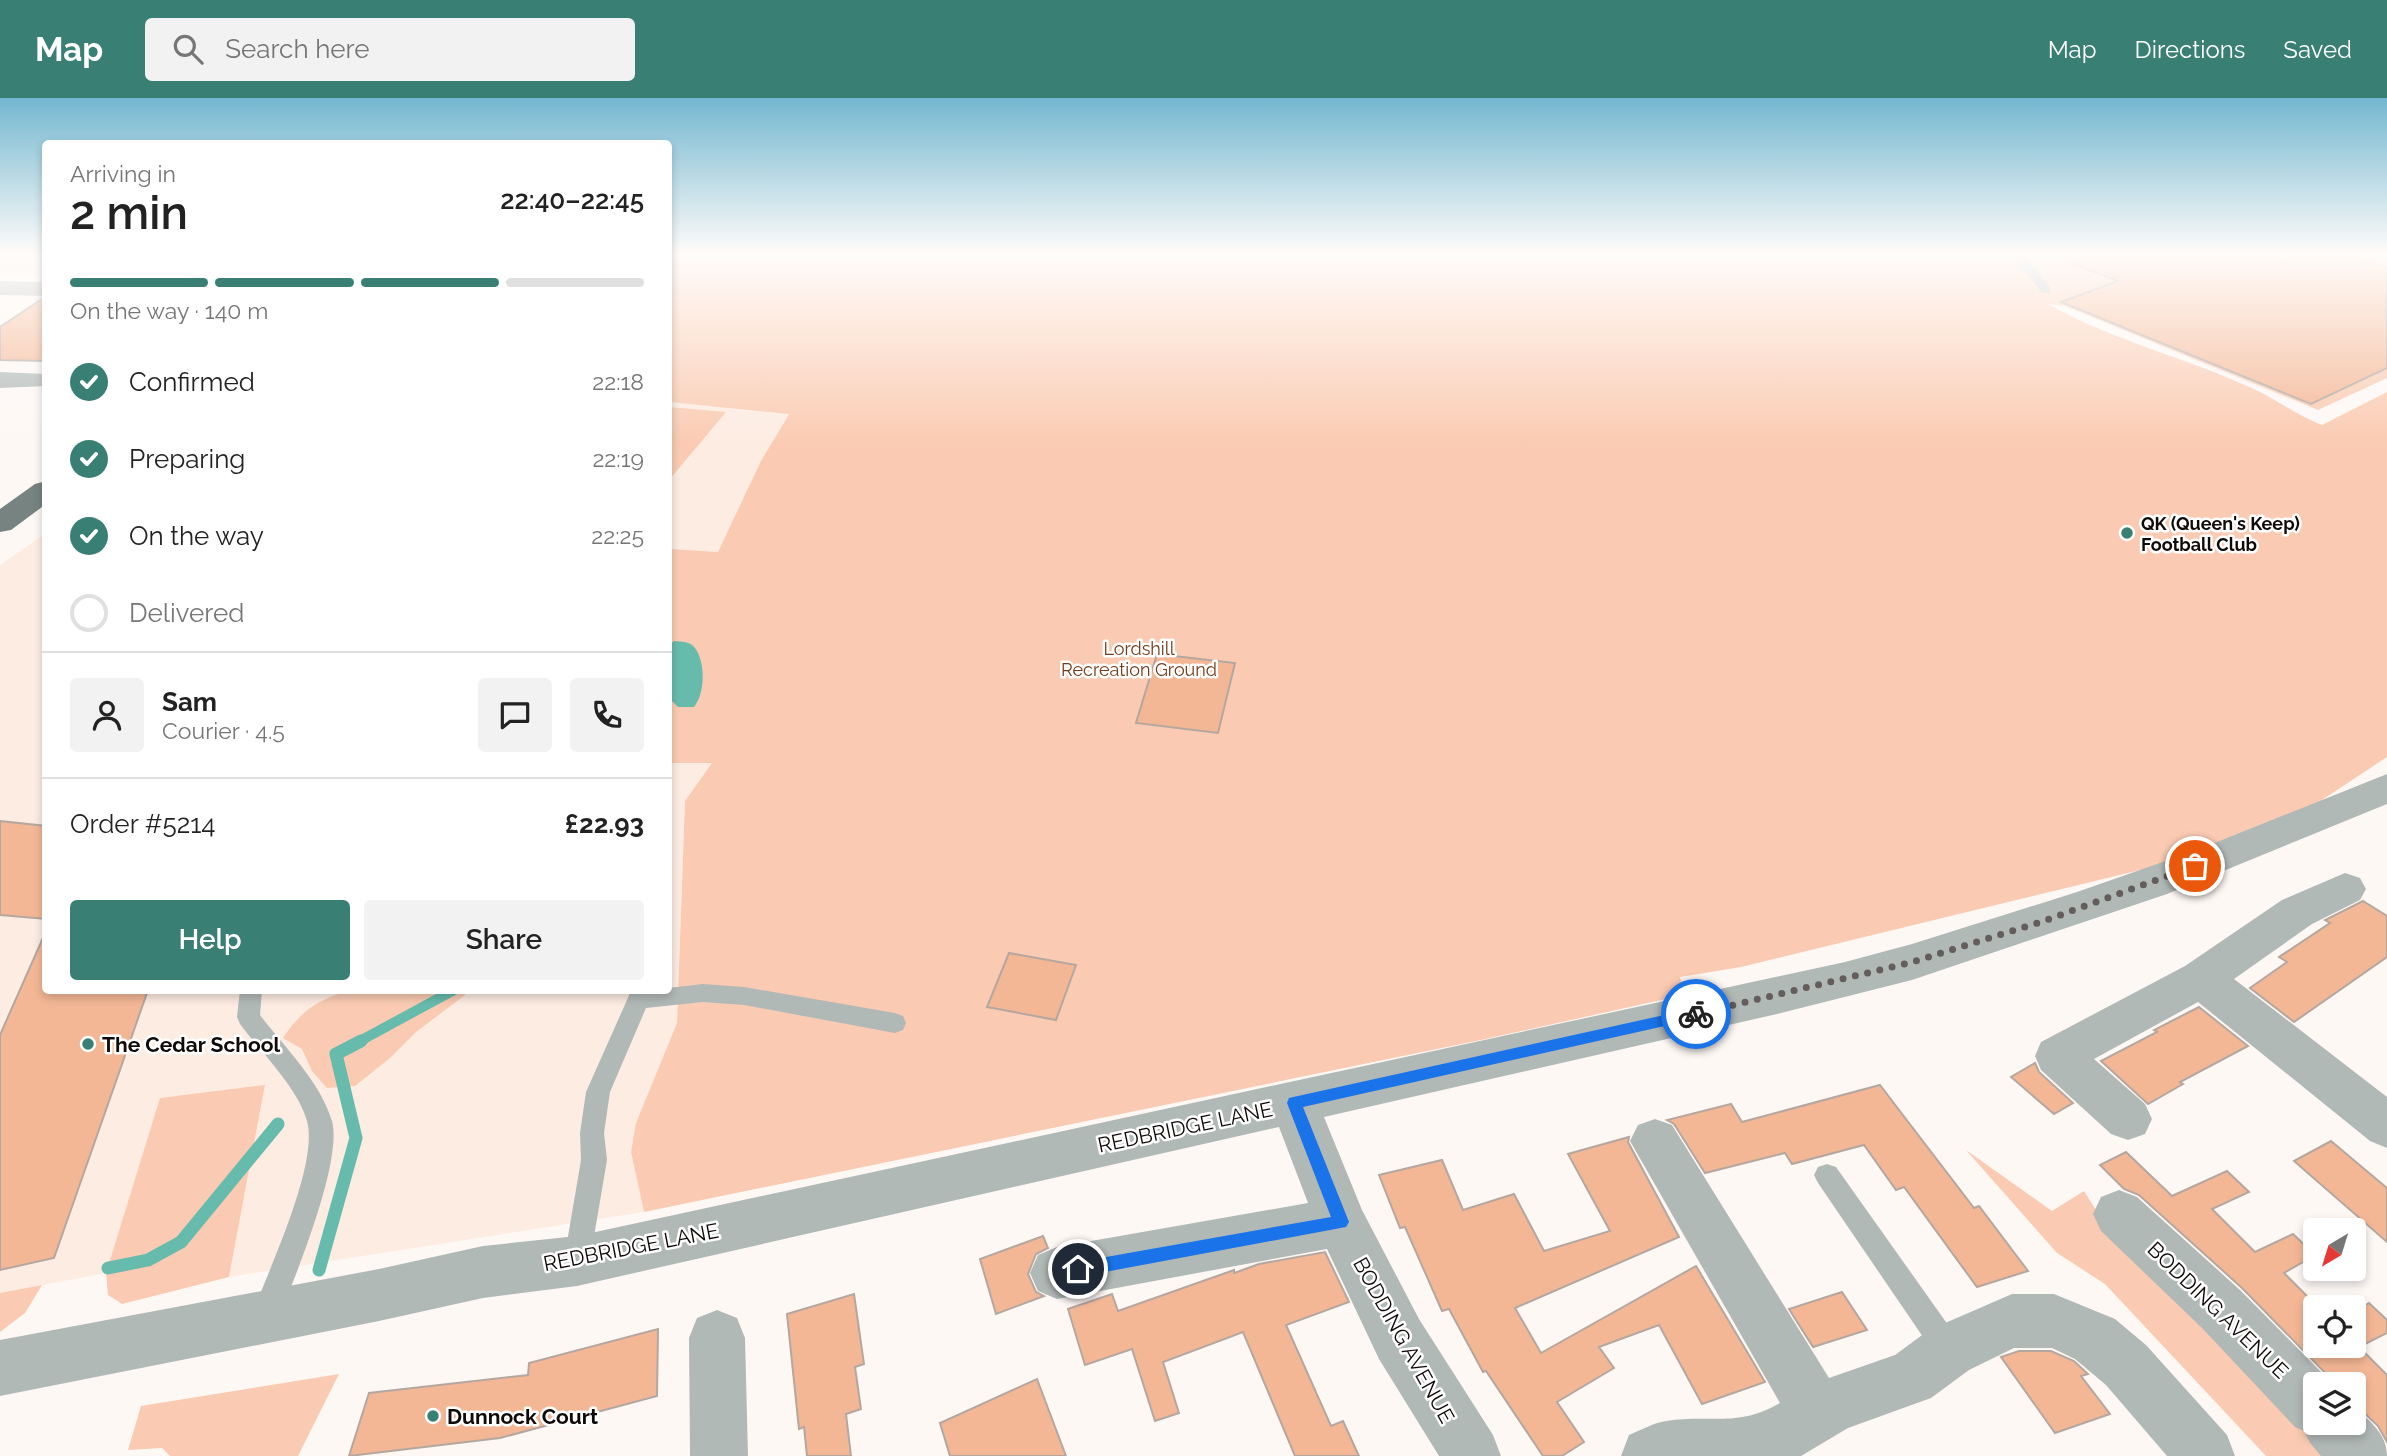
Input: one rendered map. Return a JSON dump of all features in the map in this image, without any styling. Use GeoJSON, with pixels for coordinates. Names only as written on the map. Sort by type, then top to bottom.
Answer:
{"type":"FeatureCollection","features":[{"type":"Feature","properties":{"kind":"main road"},"geometry":{"type":"LineString","coordinates":[[0,523],[42,493]]}},
{"type":"Feature","properties":{"kind":"street"},"geometry":{"type":"LineString","coordinates":[[0,380],[37,380]]}},
{"type":"Feature","properties":{"kind":"street","name":"REDBRIDGE LANE"},"geometry":{"type":"LineString","coordinates":[[0,1368],[483,1272],[577,1261],[1777,996],[1909,963],[2041,922],[2208,861],[2385,791]]}},
{"type":"Feature","properties":{"kind":"street"},"geometry":{"type":"LineString","coordinates":[[2129,1119],[2058,1056],[2201,979],[2297,912],[2345,889]]}},
{"type":"Feature","properties":{"kind":"street"},"geometry":{"type":"LineString","coordinates":[[2201,979],[2387,1126]]}},
{"type":"Feature","properties":{"kind":"street","name":"BODDING AVENUE"},"geometry":{"type":"LineString","coordinates":[[1294,1103],[1341,1222],[1398,1339],[1472,1456]]}},
{"type":"Feature","properties":{"kind":"street"},"geometry":{"type":"LineString","coordinates":[[1655,1141],[1818,1413]]}},
{"type":"Feature","properties":{"kind":"street","name":"BODDING AVENUE"},"geometry":{"type":"LineString","coordinates":[[2119,1214],[2221,1309],[2303,1394]]}},
{"type":"Feature","properties":{"kind":"street"},"geometry":{"type":"LineString","coordinates":[[1057,1273],[1341,1222]]}},
{"type":"Feature","properties":{"kind":"street"},"geometry":{"type":"LineString","coordinates":[[1650,1456],[1663,1451],[1706,1447],[1738,1449],[1769,1441],[1818,1413],[1911,1378],[1949,1350],[2012,1321],[2054,1321],[2095,1339],[2126,1365],[2206,1456]]}},
{"type":"Feature","properties":{"kind":"street"},"geometry":{"type":"LineString","coordinates":[[717,1338],[719,1456]]}},
{"type":"Feature","properties":{"kind":"street"},"geometry":{"type":"LineString","coordinates":[[2342,1435],[2362,1456]]}},
{"type":"Feature","properties":{"kind":"lane"},"geometry":{"type":"LineString","coordinates":[[577,1261],[594,1160],[592,1133],[598,1092],[638,1000],[703,993],[744,996],[895,1023]]}},
{"type":"Feature","properties":{"kind":"lane"},"geometry":{"type":"LineString","coordinates":[[251,994],[248,1017],[302,1087],[321,1126],[319,1156],[307,1198],[265,1317]]}},
{"type":"Feature","properties":{"kind":"lane"},"geometry":{"type":"LineString","coordinates":[[1827,1175],[1949,1350]]}},
{"type":"Feature","properties":{"kind":"shaded area"},"geometry":{"type":"Polygon","coordinates":[[[672,402],[789,413],[761,461],[740,725],[685,801],[677,1023],[636,1123],[631,1152],[644,1212],[229,1277],[265,1086],[161,1098],[106,1273],[0,1293],[0,565],[42,536],[42,994],[672,994],[672,402]]]}},
{"type":"Feature","properties":{"kind":"green space","name":"Lordshill Recreation Ground"},"geometry":{"type":"Polygon","coordinates":[[[672,317],[2074,317],[2256,390],[2322,425],[2387,392],[2387,757],[2260,841],[1741,967],[1680,977],[1684,995],[1481,1040],[644,1212],[631,1152],[636,1123],[677,1023],[685,801],[712,763],[672,763],[672,549],[718,552],[761,461],[789,414],[672,402],[672,317]]]}},
{"type":"Feature","properties":{"kind":"green space","name":"Lordshill Recreation Ground"},"geometry":{"type":"Polygon","coordinates":[[[2093,317],[2387,317],[2387,378],[2318,410],[2093,317]]]}},
{"type":"Feature","properties":{"kind":"green space"},"geometry":{"type":"Polygon","coordinates":[[[672,407],[726,412],[672,476],[672,407]]]}},
{"type":"Feature","properties":{"kind":"green space"},"geometry":{"type":"Polygon","coordinates":[[[339,994],[465,994],[416,1032],[390,1058],[355,1086],[327,1088],[312,1071],[302,1049],[283,1038],[310,1008],[339,994]]]}},
{"type":"Feature","properties":{"kind":"green space"},"geometry":{"type":"Polygon","coordinates":[[[265,1085],[229,1277],[122,1304],[108,1295],[106,1273],[160,1098],[265,1085]]]}},
{"type":"Feature","properties":{"kind":"green space"},"geometry":{"type":"Polygon","coordinates":[[[1966,1150],[2052,1211],[2084,1191],[2101,1218],[2266,1392],[2303,1421],[2303,1435],[2320,1435],[2347,1456],[2266,1456],[2105,1284],[2057,1253],[1966,1150]]]}},
{"type":"Feature","properties":{"kind":"green space"},"geometry":{"type":"Polygon","coordinates":[[[42,1285],[25,1313],[0,1332],[0,1293],[42,1285]]]}},
{"type":"Feature","properties":{"kind":"green space"},"geometry":{"type":"Polygon","coordinates":[[[339,1374],[298,1456],[170,1456],[162,1448],[128,1450],[141,1406],[339,1374]]]}},
{"type":"Feature","properties":{"kind":"water"},"geometry":{"type":"Polygon","coordinates":[[[686,642],[699,654],[702,687],[694,707],[678,707],[672,701],[672,643],[686,642]]]}},
{"type":"Feature","properties":{"kind":"building"},"geometry":{"type":"Polygon","coordinates":[[[14,317],[42,317],[42,361],[0,360],[0,327],[14,317]]]}},
{"type":"Feature","properties":{"kind":"building"},"geometry":{"type":"Polygon","coordinates":[[[2099,317],[2387,317],[2387,368],[2311,404],[2099,317]]]}},
{"type":"Feature","properties":{"kind":"building"},"geometry":{"type":"Polygon","coordinates":[[[1157,654],[1235,663],[1218,733],[1136,723],[1157,654]]]}},
{"type":"Feature","properties":{"kind":"building"},"geometry":{"type":"Polygon","coordinates":[[[0,821],[42,826],[42,919],[0,915],[0,821]]]}},
{"type":"Feature","properties":{"kind":"building"},"geometry":{"type":"Polygon","coordinates":[[[2363,901],[2387,916],[2387,957],[2294,1022],[2250,988],[2287,962],[2279,957],[2330,923],[2325,920],[2363,901]]]}},
{"type":"Feature","properties":{"kind":"building"},"geometry":{"type":"Polygon","coordinates":[[[42,940],[42,994],[147,994],[54,1258],[0,1270],[0,1035],[42,940]]]}},
{"type":"Feature","properties":{"kind":"building"},"geometry":{"type":"Polygon","coordinates":[[[1009,953],[1076,965],[1056,1020],[987,1007],[1009,953]]]}},
{"type":"Feature","properties":{"kind":"building"},"geometry":{"type":"Polygon","coordinates":[[[2199,1007],[2248,1046],[2180,1082],[2183,1084],[2148,1104],[2101,1061],[2157,1032],[2154,1030],[2199,1007]]]}},
{"type":"Feature","properties":{"kind":"building"},"geometry":{"type":"Polygon","coordinates":[[[2035,1063],[2039,1072],[2073,1103],[2054,1114],[2011,1077],[2035,1063]]]}},
{"type":"Feature","properties":{"kind":"building"},"geometry":{"type":"Polygon","coordinates":[[[1880,1085],[1974,1208],[1979,1206],[2028,1271],[1977,1287],[1904,1187],[1896,1190],[1864,1145],[1792,1164],[1785,1153],[1705,1173],[1674,1124],[1667,1120],[1731,1104],[1742,1122],[1880,1085]]]}},
{"type":"Feature","properties":{"kind":"building"},"geometry":{"type":"Polygon","coordinates":[[[1629,1137],[1628,1142],[1679,1237],[1515,1308],[1541,1353],[1696,1266],[1765,1382],[1702,1404],[1659,1325],[1599,1347],[1614,1368],[1557,1402],[1584,1442],[1562,1456],[1543,1456],[1486,1371],[1483,1372],[1449,1309],[1442,1311],[1405,1227],[1400,1228],[1379,1175],[1442,1160],[1463,1210],[1514,1194],[1544,1251],[1610,1231],[1568,1154],[1629,1137]]]}},
{"type":"Feature","properties":{"kind":"building"},"geometry":{"type":"Polygon","coordinates":[[[2331,1141],[2387,1188],[2387,1242],[2366,1224],[2366,1218],[2359,1218],[2294,1161],[2331,1141]]]}},
{"type":"Feature","properties":{"kind":"building"},"geometry":{"type":"Polygon","coordinates":[[[2126,1152],[2172,1196],[2227,1171],[2249,1192],[2212,1209],[2255,1252],[2293,1234],[2303,1244],[2303,1262],[2284,1273],[2306,1295],[2303,1295],[2303,1350],[2242,1288],[2139,1195],[2124,1189],[2100,1165],[2126,1152]]]}},
{"type":"Feature","properties":{"kind":"building"},"geometry":{"type":"Polygon","coordinates":[[[1043,1236],[1048,1248],[1036,1254],[1028,1274],[1036,1292],[1044,1296],[996,1314],[980,1259],[1043,1236]]]}},
{"type":"Feature","properties":{"kind":"building"},"geometry":{"type":"Polygon","coordinates":[[[1325,1252],[1349,1302],[1286,1325],[1331,1426],[1343,1421],[1359,1456],[1295,1456],[1243,1332],[1163,1362],[1179,1413],[1155,1421],[1132,1349],[1085,1365],[1068,1309],[1112,1294],[1118,1311],[1234,1270],[1234,1273],[1259,1264],[1325,1252]]]}},
{"type":"Feature","properties":{"kind":"building"},"geometry":{"type":"Polygon","coordinates":[[[1842,1292],[1867,1330],[1813,1347],[1789,1309],[1842,1292]]]}},
{"type":"Feature","properties":{"kind":"building"},"geometry":{"type":"Polygon","coordinates":[[[854,1294],[864,1364],[855,1367],[861,1409],[846,1414],[851,1456],[807,1456],[804,1427],[799,1429],[787,1314],[854,1294]]]}},
{"type":"Feature","properties":{"kind":"building"},"geometry":{"type":"Polygon","coordinates":[[[2369,1303],[2387,1320],[2387,1333],[2366,1344],[2366,1305],[2369,1303]]]}},
{"type":"Feature","properties":{"kind":"building"},"geometry":{"type":"Polygon","coordinates":[[[658,1329],[657,1396],[500,1438],[349,1456],[369,1393],[528,1375],[529,1363],[658,1329]]]}},
{"type":"Feature","properties":{"kind":"building"},"geometry":{"type":"Polygon","coordinates":[[[2019,1351],[2051,1351],[2074,1361],[2088,1374],[2081,1376],[2110,1414],[2055,1433],[2001,1357],[2019,1351]]]}},
{"type":"Feature","properties":{"kind":"building"},"geometry":{"type":"Polygon","coordinates":[[[2366,1354],[2387,1375],[2387,1442],[2378,1426],[2366,1414],[2366,1372],[2324,1372],[2311,1358],[2366,1358],[2366,1354]]]}},
{"type":"Feature","properties":{"kind":"building"},"geometry":{"type":"Polygon","coordinates":[[[1037,1379],[1066,1456],[950,1456],[940,1423],[1037,1379]]]}},
{"type":"Feature","properties":{"kind":"waterway"},"geometry":{"type":"LineString","coordinates":[[358,1042],[447,994]]}},
{"type":"Feature","properties":{"kind":"waterway"},"geometry":{"type":"LineString","coordinates":[[319,1270],[356,1138],[336,1054],[361,1041]]}},
{"type":"Feature","properties":{"kind":"waterway"},"geometry":{"type":"LineString","coordinates":[[108,1268],[148,1260],[181,1242],[278,1124]]}},
{"type":"Feature","properties":{"kind":"way so far"},"geometry":{"type":"LineString","coordinates":[[1696,1014],[1909,963],[2041,922],[2195,866]]}},
{"type":"Feature","properties":{"kind":"place","name":"QK (Queen's Keep) Football Club"},"geometry":{"type":"Point","coordinates":[2127,533]}},
{"type":"Feature","properties":{"kind":"place","name":"The Cedar School"},"geometry":{"type":"Point","coordinates":[88,1044]}},
{"type":"Feature","properties":{"kind":"place","name":"Dunnock Court"},"geometry":{"type":"Point","coordinates":[433,1416]}},
{"type":"Feature","properties":{"kind":"route"},"geometry":{"type":"LineString","coordinates":[[1078,1269],[1341,1222],[1294,1103],[1696,1014]]}}]}
